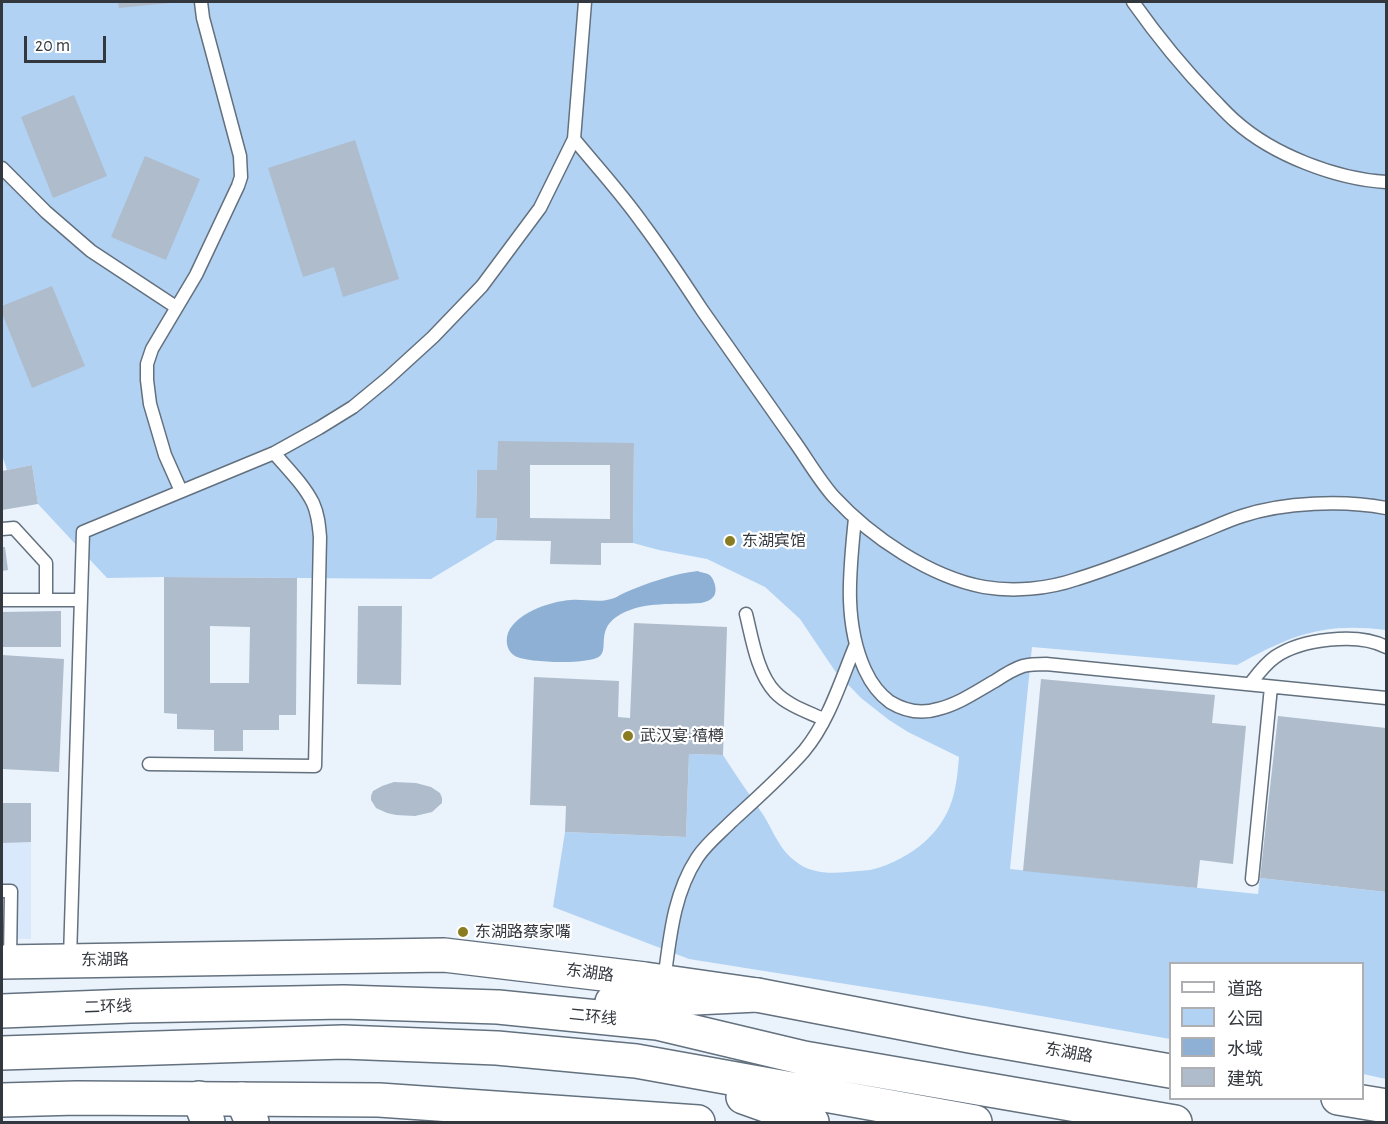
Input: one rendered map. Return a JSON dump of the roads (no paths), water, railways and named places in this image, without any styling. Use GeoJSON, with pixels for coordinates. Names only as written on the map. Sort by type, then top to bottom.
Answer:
{"type":"FeatureCollection","features":[{"type":"Feature","properties":{"kind":"main road","name":"东湖路"},"geometry":{"type":"LineString","coordinates":[[6,962],[444,955],[757,995],[1169,1071]]}},
{"type":"Feature","properties":{"kind":"main road"},"geometry":{"type":"LineString","coordinates":[[498,1007],[757,995]]}},
{"type":"Feature","properties":{"kind":"main road","name":"二环线"},"geometry":{"type":"LineString","coordinates":[[2,1011],[344,1002],[498,1007],[657,1023],[804,1058],[1175,1122]]}},
{"type":"Feature","properties":{"kind":"main road"},"geometry":{"type":"LineString","coordinates":[[2,1053],[343,1042],[497,1048],[636,1060],[975,1122]]}},
{"type":"Feature","properties":{"kind":"main road"},"geometry":{"type":"LineString","coordinates":[[636,1060],[812,1122]]}},
{"type":"Feature","properties":{"kind":"main road"},"geometry":{"type":"LineString","coordinates":[[2,1100],[247,1111],[379,1100],[698,1122]]}},
{"type":"Feature","properties":{"kind":"main road"},"geometry":{"type":"LineString","coordinates":[[1350,1100],[1386,1106]]}},
{"type":"Feature","properties":{"kind":"lane"},"geometry":{"type":"LineString","coordinates":[[181,491],[165,455],[150,404],[147,364],[152,349],[196,275],[241,177],[240,156],[203,18],[201,2]]}},
{"type":"Feature","properties":{"kind":"lane"},"geometry":{"type":"LineString","coordinates":[[70,961],[83,532],[274,453],[319,428],[387,379],[433,337],[482,286],[540,208],[574,140],[585,2]]}},
{"type":"Feature","properties":{"kind":"lane"},"geometry":{"type":"LineString","coordinates":[[1133,2],[1186,71],[1235,122],[1288,155],[1314,166],[1350,176],[1386,182]]}},
{"type":"Feature","properties":{"kind":"lane"},"geometry":{"type":"LineString","coordinates":[[574,140],[642,222],[833,496],[855,518],[906,555],[932,569],[958,580],[985,587],[1016,589],[1039,587],[1073,581],[1267,509],[1344,504],[1386,508]]}},
{"type":"Feature","properties":{"kind":"lane"},"geometry":{"type":"LineString","coordinates":[[2,168],[46,212],[91,251],[176,307]]}},
{"type":"Feature","properties":{"kind":"lane"},"geometry":{"type":"LineString","coordinates":[[148,764],[315,766],[319,519],[306,491],[274,453]]}},
{"type":"Feature","properties":{"kind":"lane"},"geometry":{"type":"LineString","coordinates":[[855,518],[850,585],[855,644],[870,680],[878,691],[899,707],[918,711],[939,709],[967,698],[1012,671],[1034,664],[1386,698]]}},
{"type":"Feature","properties":{"kind":"lane"},"geometry":{"type":"LineString","coordinates":[[2,529],[14,528],[46,563],[46,600]]}},
{"type":"Feature","properties":{"kind":"lane"},"geometry":{"type":"LineString","coordinates":[[2,600],[81,600]]}},
{"type":"Feature","properties":{"kind":"lane"},"geometry":{"type":"LineString","coordinates":[[746,614],[758,662],[774,692],[823,719]]}},
{"type":"Feature","properties":{"kind":"lane"},"geometry":{"type":"LineString","coordinates":[[1250,684],[1272,659],[1303,644],[1323,640],[1352,639],[1386,646]]}},
{"type":"Feature","properties":{"kind":"lane"},"geometry":{"type":"LineString","coordinates":[[664,982],[674,914],[680,892],[698,856],[805,749],[830,708],[855,644]]}},
{"type":"Feature","properties":{"kind":"lane"},"geometry":{"type":"LineString","coordinates":[[1252,879],[1272,687]]}},
{"type":"Feature","properties":{"kind":"lane"},"geometry":{"type":"LineString","coordinates":[[2,891],[11,891],[6,962]]}},
{"type":"Feature","properties":{"kind":"water"},"geometry":{"type":"Polygon","coordinates":[[[698,571],[708,574],[714,581],[716,590],[711,599],[701,603],[650,605],[621,614],[608,625],[602,652],[594,659],[572,662],[532,660],[515,656],[508,648],[507,637],[510,629],[524,615],[533,610],[571,600],[606,600],[660,579],[698,571]]]}},
{"type":"Feature","properties":{"kind":"place","name":"东湖宾馆"},"geometry":{"type":"Point","coordinates":[730,541]}},
{"type":"Feature","properties":{"kind":"place","name":"武汉宴·禧樽"},"geometry":{"type":"Point","coordinates":[628,736]}},
{"type":"Feature","properties":{"kind":"place","name":"东湖路蔡家嘴"},"geometry":{"type":"Point","coordinates":[463,932]}}]}
